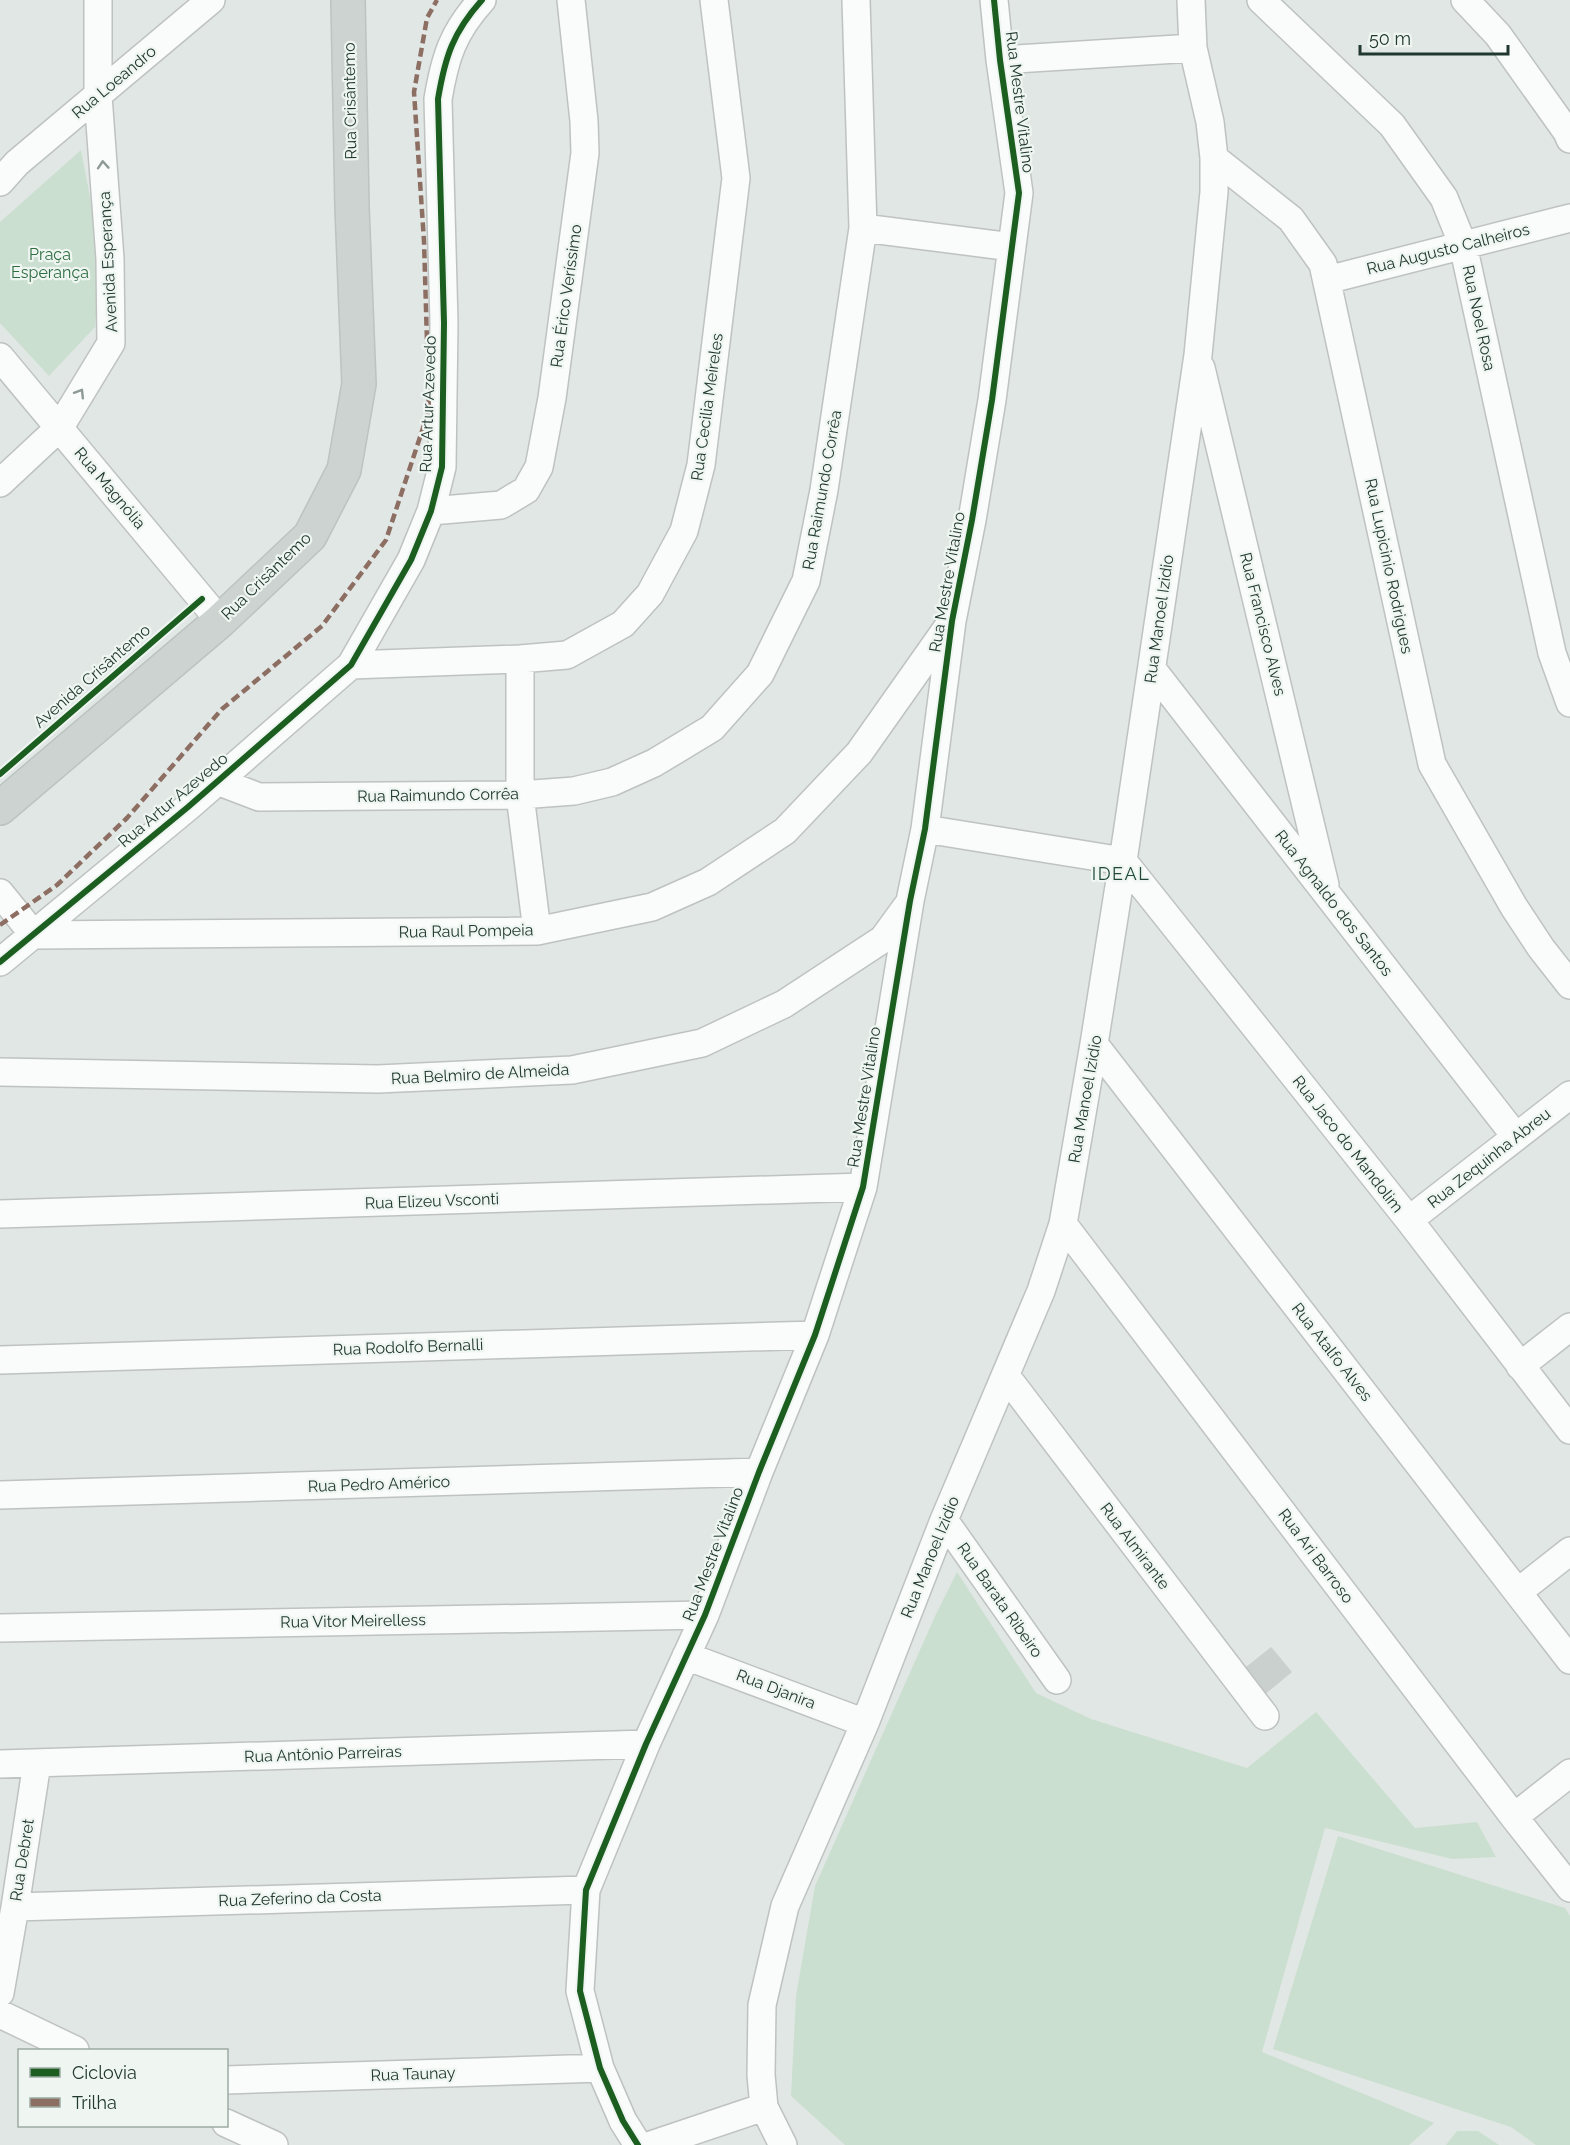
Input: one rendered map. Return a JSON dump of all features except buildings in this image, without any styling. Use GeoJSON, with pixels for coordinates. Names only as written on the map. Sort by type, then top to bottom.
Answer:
{"type":"FeatureCollection","features":[{"type":"Feature","properties":{"kind":"main road","name":"Rua Crisântemo"},"geometry":{"type":"LineString","coordinates":[[0,808],[220,621],[310,536],[344,470],[359,384],[352,207],[348,0]]}},
{"type":"Feature","properties":{"kind":"street","name":"Avenida Esperança"},"geometry":{"type":"LineString","coordinates":[[0,483],[60,427],[111,343],[110,259],[98,96],[98,0]]}},
{"type":"Feature","properties":{"kind":"street","name":"Rua Loeandro"},"geometry":{"type":"LineString","coordinates":[[6,172],[211,0]]}},
{"type":"Feature","properties":{"kind":"street","name":"Rua Artur Azevedo"},"geometry":{"type":"LineString","coordinates":[[0,962],[29,929],[217,781],[351,665],[411,560],[431,511],[442,467],[444,322],[438,99],[444,64],[455,36],[482,0]]}},
{"type":"Feature","properties":{"kind":"street","name":"Rua Érico Veríssimo"},"geometry":{"type":"LineString","coordinates":[[431,511],[501,505],[526,490],[539,467],[552,398],[585,153],[584,121],[571,0]]}},
{"type":"Feature","properties":{"kind":"street","name":"Rua Cecilia Meireles"},"geometry":{"type":"LineString","coordinates":[[351,665],[520,659],[567,655],[622,624],[650,594],[684,531],[701,465],[736,178],[714,0]]}},
{"type":"Feature","properties":{"kind":"street","name":"Rua Raimundo Corrêa"},"geometry":{"type":"LineString","coordinates":[[217,781],[259,797],[520,795],[574,791],[612,782],[654,763],[712,728],[760,674],[806,581],[824,490],[863,228],[856,0]]}},
{"type":"Feature","properties":{"kind":"street","name":"Rua Mestre Vitalino"},"geometry":{"type":"LineString","coordinates":[[638,2145],[623,2121],[600,2068],[580,1991],[586,1890],[646,1744],[705,1614],[759,1472],[815,1335],[863,1187],[910,901],[925,829],[952,621],[990,411],[1019,193],[994,0]]}},
{"type":"Feature","properties":{"kind":"street","name":"Rua Manoel Izidio"},"geometry":{"type":"LineString","coordinates":[[783,2145],[764,2107],[761,2075],[762,2005],[785,1906],[865,1723],[944,1520],[1041,1291],[1063,1224],[1123,861],[1198,356],[1214,192],[1214,158],[1210,122],[1193,48],[1191,0]]}},
{"type":"Feature","properties":{"kind":"street","name":"Rua Noel Rosa"},"geometry":{"type":"LineString","coordinates":[[1261,0],[1392,125],[1444,198],[1463,245],[1552,653],[1570,703]]}},
{"type":"Feature","properties":{"kind":"street"},"geometry":{"type":"LineString","coordinates":[[1465,0],[1498,35],[1570,139]]}},
{"type":"Feature","properties":{"kind":"street"},"geometry":{"type":"LineString","coordinates":[[1000,60],[1193,48]]}},
{"type":"Feature","properties":{"kind":"street","name":"Rua Lupicinio Rodrigues"},"geometry":{"type":"LineString","coordinates":[[1214,158],[1291,219],[1323,264],[1432,764],[1514,907],[1541,948],[1570,985]]}},
{"type":"Feature","properties":{"kind":"street","name":"Rua Augusto Calheiros"},"geometry":{"type":"LineString","coordinates":[[1327,280],[1570,218]]}},
{"type":"Feature","properties":{"kind":"street"},"geometry":{"type":"LineString","coordinates":[[863,228],[1011,247]]}},
{"type":"Feature","properties":{"kind":"street","name":"Rua Francisco Alves"},"geometry":{"type":"LineString","coordinates":[[1198,356],[1327,893]]}},
{"type":"Feature","properties":{"kind":"street","name":"Rua Magnólia"},"geometry":{"type":"LineString","coordinates":[[0,357],[220,621]]}},
{"type":"Feature","properties":{"kind":"street","name":"Rua Raul Pompeia"},"geometry":{"type":"LineString","coordinates":[[29,929],[537,931],[652,907],[708,882],[785,831],[859,753],[952,621]]}},
{"type":"Feature","properties":{"kind":"street"},"geometry":{"type":"LineString","coordinates":[[520,659],[520,795],[537,931]]}},
{"type":"Feature","properties":{"kind":"street","name":"Rua Agnaldo dos Santos"},"geometry":{"type":"LineString","coordinates":[[1152,669],[1516,1137]]}},
{"type":"Feature","properties":{"kind":"street"},"geometry":{"type":"LineString","coordinates":[[925,829],[1123,861]]}},
{"type":"Feature","properties":{"kind":"street","name":"Rua Jaco do Mandolim"},"geometry":{"type":"LineString","coordinates":[[1123,861],[1409,1220],[1570,1430]]}},
{"type":"Feature","properties":{"kind":"street"},"geometry":{"type":"LineString","coordinates":[[0,893],[29,929]]}},
{"type":"Feature","properties":{"kind":"street","name":"Rua Belmiro de Almeida"},"geometry":{"type":"LineString","coordinates":[[0,1072],[378,1079],[572,1070],[702,1043],[784,1004],[883,939],[910,901]]}},
{"type":"Feature","properties":{"kind":"street","name":"Rua Atalfo Alves"},"geometry":{"type":"LineString","coordinates":[[1094,1044],[1570,1660]]}},
{"type":"Feature","properties":{"kind":"street","name":"Rua Zequinha Abreu"},"geometry":{"type":"LineString","coordinates":[[1409,1220],[1570,1095]]}},
{"type":"Feature","properties":{"kind":"street","name":"Rua Elizeu Vsconti"},"geometry":{"type":"LineString","coordinates":[[0,1214],[863,1187]]}},
{"type":"Feature","properties":{"kind":"street","name":"Rua Ari Barroso"},"geometry":{"type":"LineString","coordinates":[[1063,1224],[1570,1888]]}},
{"type":"Feature","properties":{"kind":"street"},"geometry":{"type":"LineString","coordinates":[[1520,1366],[1570,1327]]}},
{"type":"Feature","properties":{"kind":"street","name":"Rua Rodolfo Bernalli"},"geometry":{"type":"LineString","coordinates":[[0,1359],[815,1335]]}},
{"type":"Feature","properties":{"kind":"street","name":"Rua Almirante"},"geometry":{"type":"LineString","coordinates":[[1006,1376],[1265,1716]]}},
{"type":"Feature","properties":{"kind":"street","name":"Rua Pedro Américo"},"geometry":{"type":"LineString","coordinates":[[0,1495],[759,1472]]}},
{"type":"Feature","properties":{"kind":"street","name":"Rua Barata Ribeiro"},"geometry":{"type":"LineString","coordinates":[[944,1520],[1057,1680]]}},
{"type":"Feature","properties":{"kind":"street"},"geometry":{"type":"LineString","coordinates":[[1518,1592],[1570,1551]]}},
{"type":"Feature","properties":{"kind":"street","name":"Rua Vitor Meirelless"},"geometry":{"type":"LineString","coordinates":[[0,1628],[705,1614]]}},
{"type":"Feature","properties":{"kind":"street","name":"Rua Djanira"},"geometry":{"type":"LineString","coordinates":[[686,1656],[865,1723]]}},
{"type":"Feature","properties":{"kind":"street","name":"Rua Antônio Parreiras"},"geometry":{"type":"LineString","coordinates":[[0,1764],[646,1744]]}},
{"type":"Feature","properties":{"kind":"street","name":"Rua Debret"},"geometry":{"type":"LineString","coordinates":[[0,1993],[37,1763]]}},
{"type":"Feature","properties":{"kind":"street"},"geometry":{"type":"LineString","coordinates":[[1514,1817],[1570,1773]]}},
{"type":"Feature","properties":{"kind":"street","name":"Rua Zeferino da Costa"},"geometry":{"type":"LineString","coordinates":[[15,1907],[586,1890]]}},
{"type":"Feature","properties":{"kind":"street"},"geometry":{"type":"LineString","coordinates":[[0,2014],[73,2049]]}},
{"type":"Feature","properties":{"kind":"street","name":"Rua Taunay"},"geometry":{"type":"LineString","coordinates":[[228,2080],[600,2068]]}},
{"type":"Feature","properties":{"kind":"street"},"geometry":{"type":"LineString","coordinates":[[651,2145],[764,2107]]}},
{"type":"Feature","properties":{"kind":"street"},"geometry":{"type":"LineString","coordinates":[[228,2124],[274,2145]]}},
{"type":"Feature","properties":{"kind":"green space","name":"Praça Esperança"},"geometry":{"type":"Polygon","coordinates":[[[81,150],[101,254],[95,327],[49,376],[0,323],[0,222],[81,150]]]}},
{"type":"Feature","properties":{"kind":"green space"},"geometry":{"type":"Polygon","coordinates":[[[957,1572],[1036,1693],[1091,1719],[1247,1768],[1316,1712],[1415,1828],[1477,1822],[1496,1857],[1452,1859],[1325,1828],[1262,2052],[1434,2123],[1409,2145],[845,2145],[791,2096],[796,1996],[815,1886],[936,1614],[957,1572]]]}},
{"type":"Feature","properties":{"kind":"green space"},"geometry":{"type":"Polygon","coordinates":[[[1338,1836],[1565,1908],[1570,1916],[1570,2145],[1536,2145],[1511,2127],[1273,2049],[1338,1836]]]}},
{"type":"Feature","properties":{"kind":"green space"},"geometry":{"type":"Polygon","coordinates":[[[1457,2131],[1478,2131],[1499,2145],[1446,2145],[1457,2131]]]}},
{"type":"Feature","properties":{"kind":"marked path"},"geometry":{"type":"LineString","coordinates":[[0,925],[57,885],[127,818],[222,709],[322,626],[386,540],[429,410],[424,241],[414,92],[427,18],[437,0]]}},
{"type":"Feature","properties":{"kind":"cycle path"},"geometry":{"type":"LineString","coordinates":[[0,962],[188,807],[351,665],[411,560],[431,511],[442,467],[444,323],[438,99],[447,58],[457,34],[482,0]]}},
{"type":"Feature","properties":{"kind":"cycle path"},"geometry":{"type":"LineString","coordinates":[[638,2145],[623,2121],[600,2068],[580,1991],[586,1890],[646,1744],[705,1615],[759,1472],[815,1335],[863,1187],[910,901],[925,829],[952,621],[992,400],[1019,193],[994,0]]}},
{"type":"Feature","properties":{"kind":"cycle path","name":"Avenida Crisântemo"},"geometry":{"type":"LineString","coordinates":[[0,774],[202,599]]}},
{"type":"Feature","properties":{"kind":"district","name":"IDEAL"},"geometry":{"type":"Point","coordinates":[1121,873]}}]}
